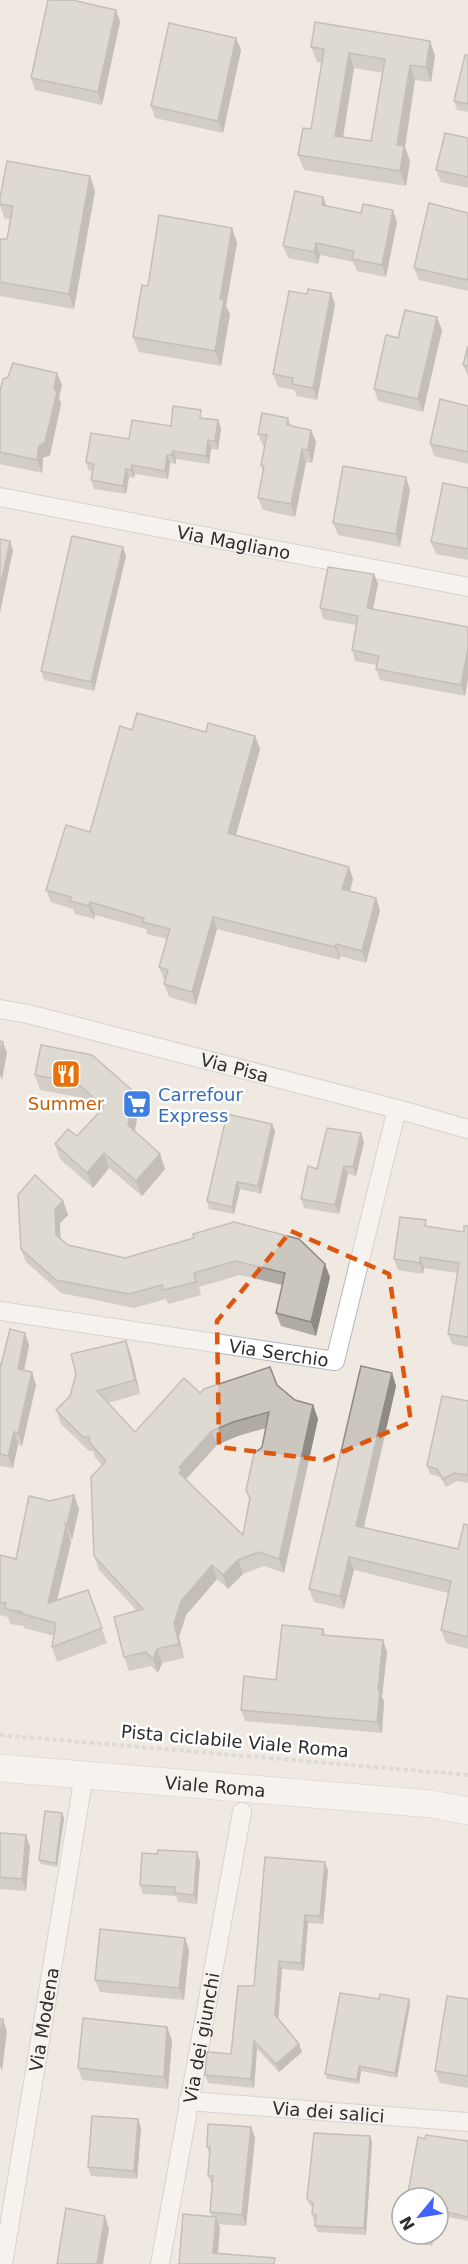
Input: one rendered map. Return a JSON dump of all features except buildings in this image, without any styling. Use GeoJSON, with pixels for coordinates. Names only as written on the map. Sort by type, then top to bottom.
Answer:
{"type":"FeatureCollection","features":[{"type":"Feature","properties":{"kind":"main road","name":"Viale Roma"},"geometry":{"type":"LineString","coordinates":[[0,1768],[432,1804],[468,1811]]}},
{"type":"Feature","properties":{"kind":"main road","name":"Viale Roma"},"geometry":{"type":"LineString","coordinates":[[432,1804],[468,1799]]}},
{"type":"Feature","properties":{"kind":"street","name":"Via Magliano"},"geometry":{"type":"LineString","coordinates":[[0,497],[468,587]]}},
{"type":"Feature","properties":{"kind":"street","name":"Via Pisa"},"geometry":{"type":"LineString","coordinates":[[0,1009],[468,1129]]}},
{"type":"Feature","properties":{"kind":"street","name":"Via Serchio"},"geometry":{"type":"LineString","coordinates":[[0,1311],[335,1361],[397,1109]]}},
{"type":"Feature","properties":{"kind":"street","name":"Via Modena"},"geometry":{"type":"LineString","coordinates":[[3,2264],[84,1775]]}},
{"type":"Feature","properties":{"kind":"street","name":"Via dei giunchi"},"geometry":{"type":"LineString","coordinates":[[160,2264],[242,1812]]}},
{"type":"Feature","properties":{"kind":"street","name":"Via dei salici"},"geometry":{"type":"LineString","coordinates":[[189,2101],[468,2122]]}},
{"type":"Feature","properties":{"kind":"path","name":"Pista ciclabile Viale Roma"},"geometry":{"type":"LineString","coordinates":[[0,1735],[468,1775]]}},
{"type":"Feature","properties":{"kind":"highlighted area"},"geometry":{"type":"Polygon","coordinates":[[[291,1231],[389,1274],[411,1422],[324,1460],[219,1447],[217,1321],[291,1231]]]}},
{"type":"Feature","properties":{"kind":"place","name":"Summer"},"geometry":{"type":"Point","coordinates":[66,1074]}},
{"type":"Feature","properties":{"kind":"place","name":"Carrefour Express"},"geometry":{"type":"Point","coordinates":[137,1104]}}]}
